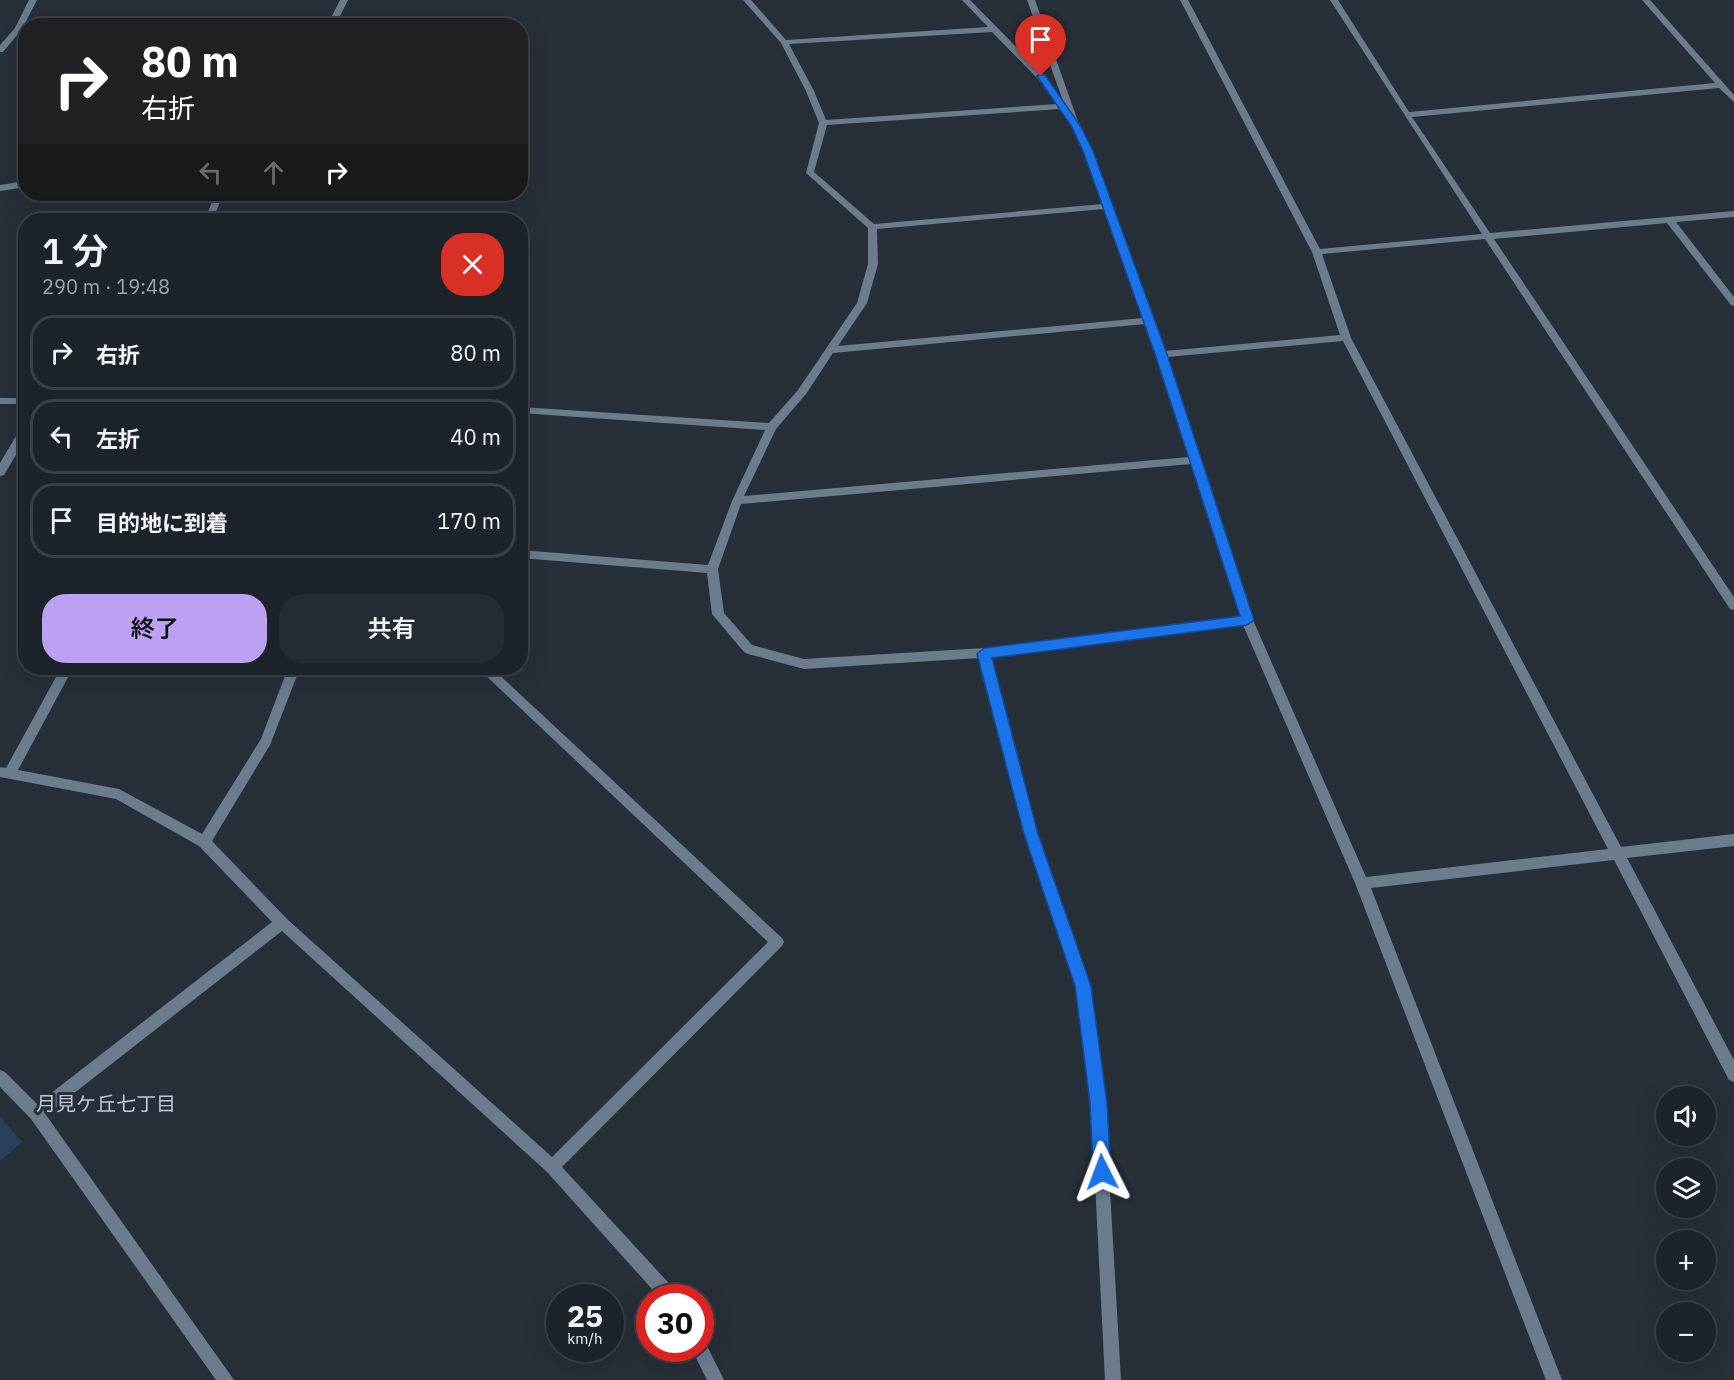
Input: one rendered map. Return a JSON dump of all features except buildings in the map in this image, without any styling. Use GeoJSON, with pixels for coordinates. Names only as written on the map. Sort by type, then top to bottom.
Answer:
{"type":"FeatureCollection","features":[{"type":"Feature","properties":{"kind":"street"},"geometry":{"type":"LineString","coordinates":[[24,18],[33,0]]}},
{"type":"Feature","properties":{"kind":"street"},"geometry":{"type":"LineString","coordinates":[[335,18],[344,0]]}},
{"type":"Feature","properties":{"kind":"street"},"geometry":{"type":"LineString","coordinates":[[747,0],[784,42],[810,91],[823,123],[810,173],[872,227],[1107,206]]}},
{"type":"Feature","properties":{"kind":"street"},"geometry":{"type":"LineString","coordinates":[[966,0],[1041,76],[1076,127]]}},
{"type":"Feature","properties":{"kind":"street"},"geometry":{"type":"LineString","coordinates":[[1031,0],[1161,354],[1247,620],[1362,883],[1554,1380]]}},
{"type":"Feature","properties":{"kind":"street"},"geometry":{"type":"LineString","coordinates":[[1184,0],[1317,252],[1346,338],[1734,1075]]}},
{"type":"Feature","properties":{"kind":"street"},"geometry":{"type":"LineString","coordinates":[[1334,0],[1407,115],[1734,606]]}},
{"type":"Feature","properties":{"kind":"street"},"geometry":{"type":"LineString","coordinates":[[1646,0],[1734,100]]}},
{"type":"Feature","properties":{"kind":"street"},"geometry":{"type":"LineString","coordinates":[[0,50],[18,29]]}},
{"type":"Feature","properties":{"kind":"street"},"geometry":{"type":"LineString","coordinates":[[784,42],[996,29]]}},
{"type":"Feature","properties":{"kind":"street"},"geometry":{"type":"LineString","coordinates":[[1407,115],[1720,85]]}},
{"type":"Feature","properties":{"kind":"street"},"geometry":{"type":"LineString","coordinates":[[823,123],[1062,106]]}},
{"type":"Feature","properties":{"kind":"street"},"geometry":{"type":"LineString","coordinates":[[0,188],[18,185]]}},
{"type":"Feature","properties":{"kind":"street"},"geometry":{"type":"LineString","coordinates":[[1317,252],[1734,214]]}},
{"type":"Feature","properties":{"kind":"street"},"geometry":{"type":"LineString","coordinates":[[1669,219],[1734,303]]}},
{"type":"Feature","properties":{"kind":"street"},"geometry":{"type":"LineString","coordinates":[[872,227],[873,264],[862,303],[802,392],[772,428],[737,501],[712,569],[718,614],[748,649],[804,664],[984,654],[1247,620]]}},
{"type":"Feature","properties":{"kind":"street"},"geometry":{"type":"LineString","coordinates":[[829,350],[1148,321]]}},
{"type":"Feature","properties":{"kind":"street"},"geometry":{"type":"LineString","coordinates":[[1161,354],[1346,338]]}},
{"type":"Feature","properties":{"kind":"street"},"geometry":{"type":"LineString","coordinates":[[0,401],[18,401]]}},
{"type":"Feature","properties":{"kind":"street"},"geometry":{"type":"LineString","coordinates":[[528,411],[772,428]]}},
{"type":"Feature","properties":{"kind":"street"},"geometry":{"type":"LineString","coordinates":[[0,472],[18,442]]}},
{"type":"Feature","properties":{"kind":"street"},"geometry":{"type":"LineString","coordinates":[[737,501],[1195,460]]}},
{"type":"Feature","properties":{"kind":"street"},"geometry":{"type":"LineString","coordinates":[[528,555],[712,569]]}},
{"type":"Feature","properties":{"kind":"street"},"geometry":{"type":"LineString","coordinates":[[984,654],[1031,834],[1083,986],[1098,1103],[1113,1380]]}},
{"type":"Feature","properties":{"kind":"street"},"geometry":{"type":"LineString","coordinates":[[63,675],[5,772],[119,794],[204,842],[282,923],[552,1167],[658,1284]]}},
{"type":"Feature","properties":{"kind":"street"},"geometry":{"type":"LineString","coordinates":[[204,842],[266,741],[291,675]]}},
{"type":"Feature","properties":{"kind":"street"},"geometry":{"type":"LineString","coordinates":[[492,675],[564,740],[777,942],[552,1167]]}},
{"type":"Feature","properties":{"kind":"street"},"geometry":{"type":"LineString","coordinates":[[1362,883],[1734,840]]}},
{"type":"Feature","properties":{"kind":"street"},"geometry":{"type":"LineString","coordinates":[[36,1114],[282,923]]}},
{"type":"Feature","properties":{"kind":"street"},"geometry":{"type":"LineString","coordinates":[[0,1077],[36,1114],[226,1380]]}},
{"type":"Feature","properties":{"kind":"street"},"geometry":{"type":"LineString","coordinates":[[706,1362],[716,1380]]}},
{"type":"Feature","properties":{"kind":"shaded area"},"geometry":{"type":"Polygon","coordinates":[[[0,1116],[22,1142],[0,1161],[0,1116]]]}},
{"type":"Feature","properties":{"kind":"district","name":"月見ケ丘七丁目"},"geometry":{"type":"Point","coordinates":[106,1103]}},
{"type":"Feature","properties":{"kind":"route"},"geometry":{"type":"LineString","coordinates":[[1041,76],[1076,127],[1088,151],[1161,354],[1247,620],[984,654],[1031,834],[1083,986],[1098,1103],[1102,1172]]}}]}
